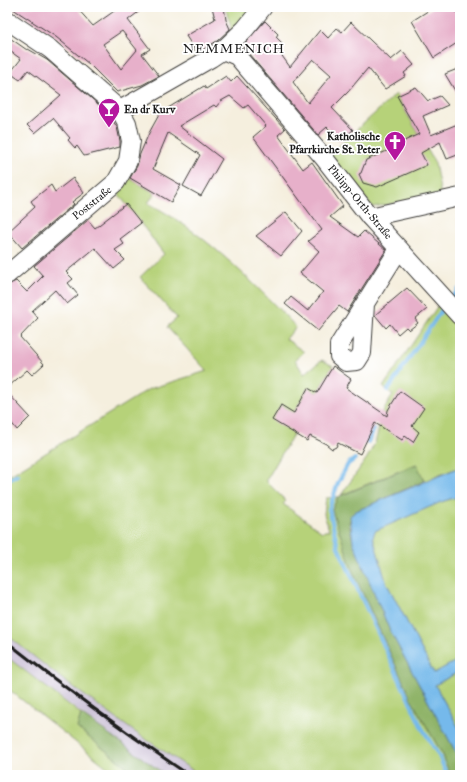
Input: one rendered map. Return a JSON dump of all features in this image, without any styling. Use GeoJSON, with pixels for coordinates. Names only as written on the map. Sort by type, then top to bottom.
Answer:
{"type":"FeatureCollection","features":[{"type":"Feature","properties":{"kind":"street"},"geometry":{"type":"LineString","coordinates":[[7,20],[50,49],[120,110],[223,50],[245,29],[264,7]]}},
{"type":"Feature","properties":{"kind":"street","name":"Philipp-Orth-Straße"},"geometry":{"type":"LineString","coordinates":[[223,50],[241,60],[324,158],[370,217],[452,307]]}},
{"type":"Feature","properties":{"kind":"street","name":"Poststraße"},"geometry":{"type":"LineString","coordinates":[[7,275],[120,179],[128,161],[131,141],[127,123],[120,110]]}},
{"type":"Feature","properties":{"kind":"street"},"geometry":{"type":"LineString","coordinates":[[370,217],[460,196]]}},
{"type":"Feature","properties":{"kind":"street","name":"Philipp-Orth-Straße"},"geometry":{"type":"LineString","coordinates":[[365,304],[399,249]]}},
{"type":"Feature","properties":{"kind":"shaded area"},"geometry":{"type":"Polygon","coordinates":[[[7,635],[66,682],[135,732],[200,775],[166,775],[122,744],[7,657],[7,635]]]}},
{"type":"Feature","properties":{"kind":"green space"},"geometry":{"type":"Polygon","coordinates":[[[225,7],[255,7],[231,33],[230,23],[225,7]]]}},
{"type":"Feature","properties":{"kind":"green space"},"geometry":{"type":"Polygon","coordinates":[[[396,94],[435,163],[441,195],[373,207],[328,156],[396,94]]]}},
{"type":"Feature","properties":{"kind":"green space"},"geometry":{"type":"Polygon","coordinates":[[[129,178],[155,193],[148,203],[189,228],[208,243],[245,275],[296,327],[286,339],[304,352],[295,360],[304,374],[322,360],[333,366],[317,393],[308,388],[294,413],[281,405],[273,420],[294,433],[267,479],[267,482],[286,501],[283,504],[322,532],[329,530],[324,514],[326,498],[338,497],[332,510],[372,615],[412,701],[443,755],[450,775],[200,775],[135,732],[66,682],[7,635],[7,477],[149,389],[207,371],[167,327],[177,318],[140,277],[164,254],[117,192],[129,178]]]}},
{"type":"Feature","properties":{"kind":"green space"},"geometry":{"type":"Polygon","coordinates":[[[439,304],[460,327],[460,467],[424,481],[416,464],[341,495],[367,458],[375,443],[384,409],[393,395],[383,387],[439,304]]]}},
{"type":"Feature","properties":{"kind":"green space"},"geometry":{"type":"Polygon","coordinates":[[[417,464],[424,481],[356,511],[349,522],[353,542],[390,631],[460,760],[460,768],[452,775],[450,775],[443,755],[412,701],[353,572],[332,510],[338,497],[417,464]]]}},
{"type":"Feature","properties":{"kind":"green space"},"geometry":{"type":"Polygon","coordinates":[[[460,496],[460,659],[434,673],[386,582],[373,537],[375,531],[441,502],[460,496]]]}},
{"type":"Feature","properties":{"kind":"green space"},"geometry":{"type":"Polygon","coordinates":[[[7,657],[81,714],[77,728],[137,775],[117,775],[7,688],[7,657]]]}},
{"type":"Feature","properties":{"kind":"green space"},"geometry":{"type":"Polygon","coordinates":[[[460,671],[460,730],[435,685],[460,671]]]}},
{"type":"Feature","properties":{"kind":"green space"},"geometry":{"type":"Polygon","coordinates":[[[81,714],[166,775],[137,775],[77,728],[81,714]]]}},
{"type":"Feature","properties":{"kind":"water"},"geometry":{"type":"Polygon","coordinates":[[[460,467],[460,496],[441,502],[375,531],[373,537],[386,582],[434,673],[460,659],[460,671],[435,685],[460,730],[460,760],[390,631],[353,542],[350,516],[356,511],[460,467]]]}},
{"type":"Feature","properties":{"kind":"building"},"geometry":{"type":"Polygon","coordinates":[[[10,7],[76,7],[93,26],[120,7],[145,7],[128,20],[150,49],[142,54],[159,76],[142,85],[117,92],[89,64],[56,37],[10,7]],[[122,31],[103,44],[121,69],[137,50],[122,31]]]}},
{"type":"Feature","properties":{"kind":"building"},"geometry":{"type":"Polygon","coordinates":[[[212,7],[224,7],[226,20],[230,29],[217,41],[197,53],[186,36],[215,19],[212,7]]]}},
{"type":"Feature","properties":{"kind":"building"},"geometry":{"type":"Polygon","coordinates":[[[434,7],[453,7],[458,14],[460,14],[460,41],[434,58],[412,21],[434,7]]]}},
{"type":"Feature","properties":{"kind":"building"},"geometry":{"type":"Polygon","coordinates":[[[265,21],[278,34],[276,37],[282,43],[277,49],[290,67],[320,30],[328,38],[337,28],[342,32],[351,22],[391,60],[402,51],[414,65],[404,73],[406,76],[385,89],[368,68],[332,108],[353,130],[340,141],[327,127],[318,135],[242,46],[265,21]],[[313,59],[293,82],[308,103],[331,75],[313,59]]]}},
{"type":"Feature","properties":{"kind":"building"},"geometry":{"type":"Polygon","coordinates":[[[7,36],[27,50],[28,49],[47,60],[106,111],[117,127],[120,147],[84,156],[77,146],[75,148],[68,140],[70,138],[53,118],[35,133],[27,125],[61,95],[28,70],[20,80],[10,73],[21,59],[7,49],[7,36]]]}},
{"type":"Feature","properties":{"kind":"building"},"geometry":{"type":"Polygon","coordinates":[[[460,68],[460,99],[445,74],[460,68]]]}},
{"type":"Feature","properties":{"kind":"building"},"geometry":{"type":"Polygon","coordinates":[[[226,76],[231,82],[237,76],[285,129],[278,135],[303,169],[312,162],[343,206],[330,217],[358,237],[364,231],[386,250],[347,312],[339,306],[318,331],[285,304],[291,297],[308,311],[323,292],[300,273],[319,251],[308,241],[322,230],[253,137],[266,126],[248,105],[244,108],[230,96],[221,101],[216,107],[214,105],[179,126],[222,159],[201,196],[183,186],[200,155],[168,133],[153,169],[181,185],[171,202],[130,178],[137,166],[140,154],[149,133],[160,113],[204,86],[206,89],[226,76]]]}},
{"type":"Feature","properties":{"kind":"building"},"geometry":{"type":"Polygon","coordinates":[[[416,87],[428,101],[440,96],[448,105],[423,116],[431,135],[460,123],[460,154],[447,159],[440,142],[421,153],[427,165],[377,187],[363,183],[359,174],[361,173],[366,160],[403,144],[402,142],[419,134],[397,96],[416,87]]]}},
{"type":"Feature","properties":{"kind":"building"},"geometry":{"type":"Polygon","coordinates":[[[73,178],[84,193],[72,202],[74,204],[22,248],[8,232],[35,207],[31,201],[51,185],[55,192],[73,178]]]}},
{"type":"Feature","properties":{"kind":"building"},"geometry":{"type":"Polygon","coordinates":[[[126,204],[141,223],[120,239],[124,244],[115,250],[125,260],[114,269],[95,248],[66,272],[73,279],[68,283],[78,295],[67,304],[55,290],[32,311],[38,318],[20,337],[44,364],[32,375],[27,370],[7,388],[7,285],[16,281],[27,292],[43,276],[34,266],[88,220],[95,228],[126,204]]]}},
{"type":"Feature","properties":{"kind":"building"},"geometry":{"type":"Polygon","coordinates":[[[286,212],[302,231],[281,256],[256,236],[286,212]]]}},
{"type":"Feature","properties":{"kind":"building"},"geometry":{"type":"Polygon","coordinates":[[[407,288],[427,309],[415,319],[418,323],[409,330],[406,327],[398,334],[390,324],[386,328],[375,315],[407,288]]]}},
{"type":"Feature","properties":{"kind":"building"},"geometry":{"type":"Polygon","coordinates":[[[333,366],[351,379],[346,388],[387,416],[388,410],[400,391],[424,408],[412,426],[419,432],[413,442],[405,436],[402,440],[375,423],[360,454],[338,443],[336,447],[332,449],[326,444],[310,436],[307,441],[272,420],[281,405],[294,413],[308,388],[317,393],[333,366]]]}},
{"type":"Feature","properties":{"kind":"building"},"geometry":{"type":"Polygon","coordinates":[[[7,392],[30,417],[17,430],[7,417],[7,392]]]}},
{"type":"Feature","properties":{"kind":"waterway"},"geometry":{"type":"LineString","coordinates":[[451,299],[460,288]]}},
{"type":"Feature","properties":{"kind":"waterway"},"geometry":{"type":"LineString","coordinates":[[388,390],[445,305]]}},
{"type":"Feature","properties":{"kind":"waterway"},"geometry":{"type":"LineString","coordinates":[[368,442],[374,429]]}},
{"type":"Feature","properties":{"kind":"waterway"},"geometry":{"type":"LineString","coordinates":[[355,459],[348,464],[338,483],[329,509],[338,547],[421,726],[439,756],[447,775]]}},
{"type":"Feature","properties":{"kind":"waterway"},"geometry":{"type":"LineString","coordinates":[[7,481],[17,475]]}},
{"type":"Feature","properties":{"kind":"railway"},"geometry":{"type":"LineString","coordinates":[[7,642],[96,710],[189,775]]}},
{"type":"Feature","properties":{"kind":"place","name":"En dr Kurv"},"geometry":{"type":"Point","coordinates":[109,128]}},
{"type":"Feature","properties":{"kind":"place","name":"Katholische Pfarrkirche St. Peter"},"geometry":{"type":"Point","coordinates":[395,162]}},
{"type":"Feature","properties":{"kind":"district","name":"NEMMENICH"},"geometry":{"type":"Point","coordinates":[234,49]}}]}
